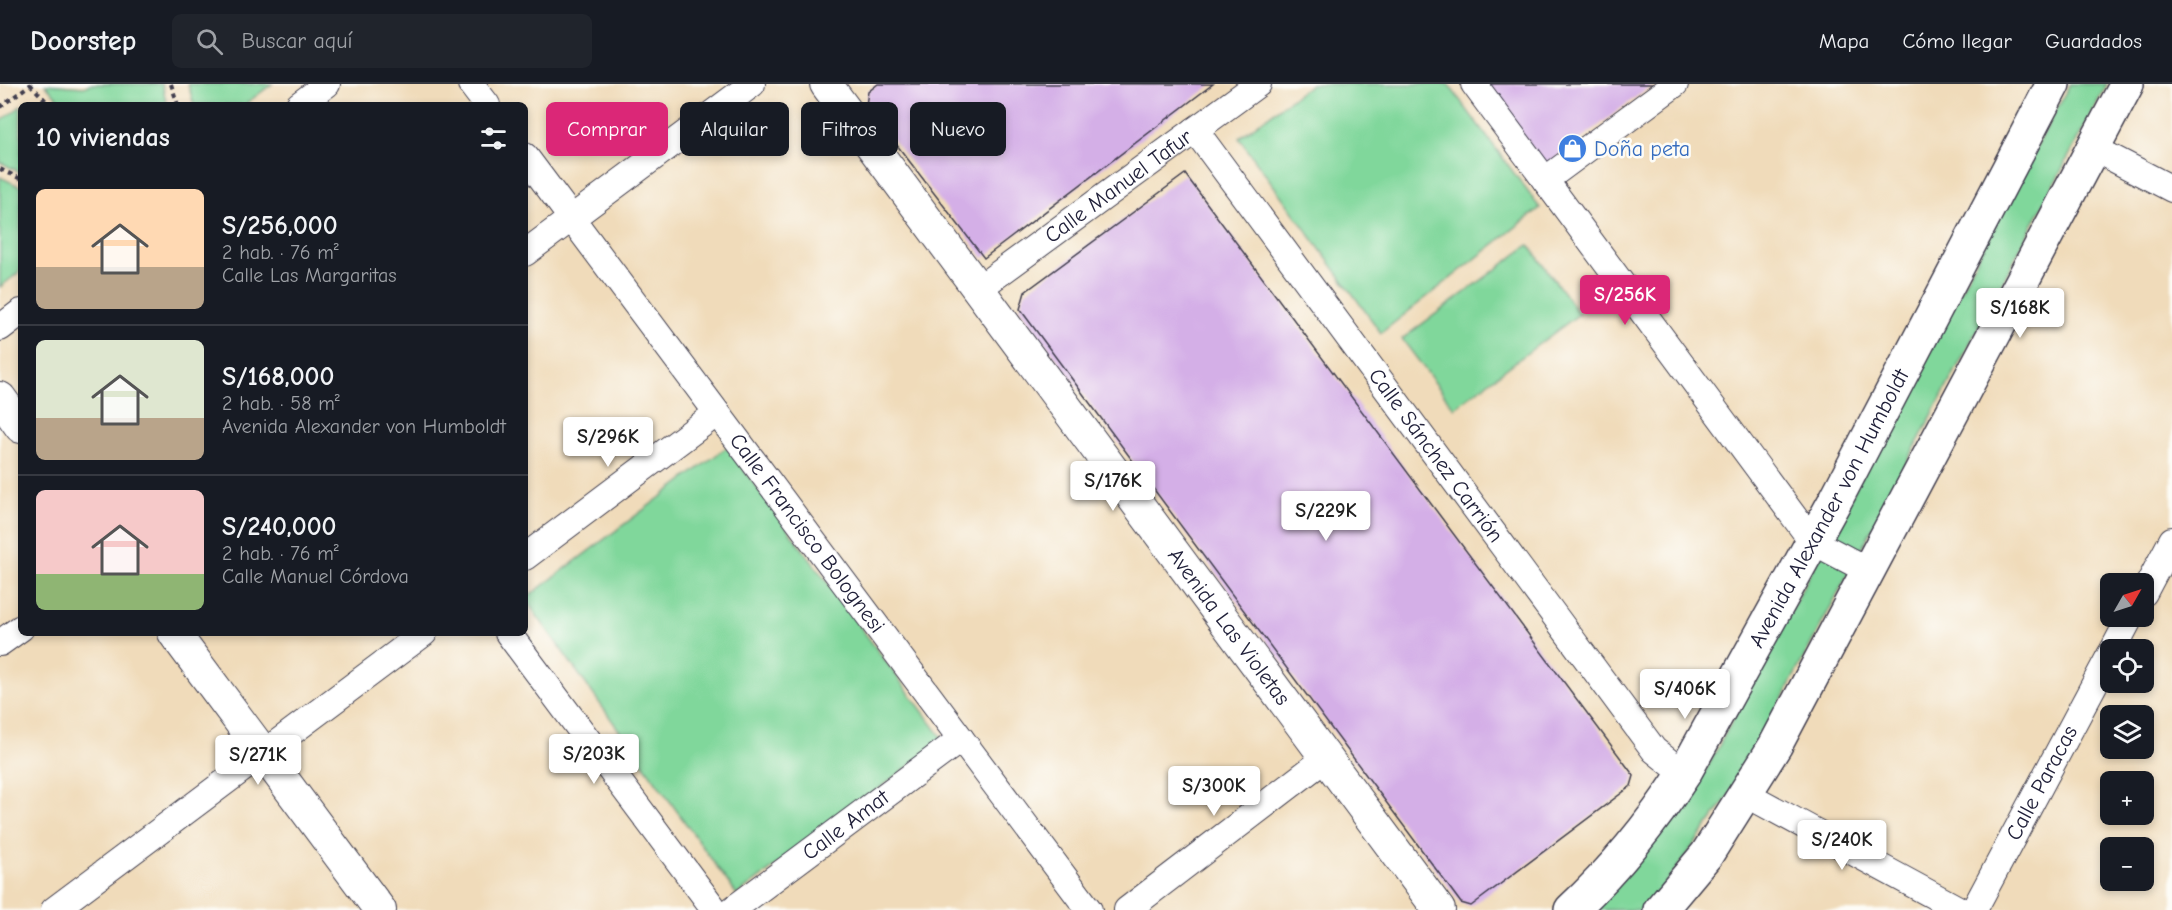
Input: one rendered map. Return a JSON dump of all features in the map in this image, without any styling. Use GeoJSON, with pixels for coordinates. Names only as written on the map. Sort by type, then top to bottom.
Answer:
{"type":"FeatureCollection","features":[{"type":"Feature","properties":{"kind":"main road","name":"Avenida Alexander von Humboldt"},"geometry":{"type":"LineString","coordinates":[[1571,910],[1594,889],[1658,814],[1684,774],[1842,489],[2054,84]]}},
{"type":"Feature","properties":{"kind":"main road"},"geometry":{"type":"LineString","coordinates":[[1660,910],[1707,854],[1775,746],[2127,84]]}},
{"type":"Feature","properties":{"kind":"street"},"geometry":{"type":"LineString","coordinates":[[303,102],[327,84]]}},
{"type":"Feature","properties":{"kind":"street"},"geometry":{"type":"LineString","coordinates":[[471,84],[485,102]]}},
{"type":"Feature","properties":{"kind":"street"},"geometry":{"type":"LineString","coordinates":[[528,251],[752,84]]}},
{"type":"Feature","properties":{"kind":"street","name":"Avenida Las Violetas"},"geometry":{"type":"LineString","coordinates":[[826,84],[1439,910]]}},
{"type":"Feature","properties":{"kind":"street","name":"Calle Manuel Tafur"},"geometry":{"type":"LineString","coordinates":[[978,289],[1258,84]]}},
{"type":"Feature","properties":{"kind":"street"},"geometry":{"type":"LineString","coordinates":[[1474,84],[1812,541],[1868,570]]}},
{"type":"Feature","properties":{"kind":"street"},"geometry":{"type":"LineString","coordinates":[[1545,180],[1675,84]]}},
{"type":"Feature","properties":{"kind":"street","name":"Calle Sánchez Carrión"},"geometry":{"type":"LineString","coordinates":[[1195,130],[1654,750],[1684,774]]}},
{"type":"Feature","properties":{"kind":"street"},"geometry":{"type":"LineString","coordinates":[[2093,148],[2172,189]]}},
{"type":"Feature","properties":{"kind":"street","name":"Calle Francisco Bolognesi"},"geometry":{"type":"LineString","coordinates":[[528,160],[1089,910]]}},
{"type":"Feature","properties":{"kind":"street"},"geometry":{"type":"LineString","coordinates":[[0,328],[18,314]]}},
{"type":"Feature","properties":{"kind":"street"},"geometry":{"type":"LineString","coordinates":[[0,398],[18,423]]}},
{"type":"Feature","properties":{"kind":"street"},"geometry":{"type":"LineString","coordinates":[[528,555],[717,413]]}},
{"type":"Feature","properties":{"kind":"street"},"geometry":{"type":"LineString","coordinates":[[2154,574],[2172,540]]}},
{"type":"Feature","properties":{"kind":"street"},"geometry":{"type":"LineString","coordinates":[[0,643],[18,630]]}},
{"type":"Feature","properties":{"kind":"street"},"geometry":{"type":"LineString","coordinates":[[176,636],[380,910]]}},
{"type":"Feature","properties":{"kind":"street"},"geometry":{"type":"LineString","coordinates":[[54,910],[420,636]]}},
{"type":"Feature","properties":{"kind":"street"},"geometry":{"type":"LineString","coordinates":[[510,636],[716,910]]}},
{"type":"Feature","properties":{"kind":"street","name":"Calle Paracas"},"geometry":{"type":"LineString","coordinates":[[1974,910],[2100,674]]}},
{"type":"Feature","properties":{"kind":"street","name":"Calle Amat"},"geometry":{"type":"LineString","coordinates":[[732,910],[961,739]]}},
{"type":"Feature","properties":{"kind":"street"},"geometry":{"type":"LineString","coordinates":[[1127,910],[1326,758]]}},
{"type":"Feature","properties":{"kind":"street"},"geometry":{"type":"LineString","coordinates":[[1746,794],[1960,910]]}},
{"type":"Feature","properties":{"kind":"path"},"geometry":{"type":"LineString","coordinates":[[0,107],[31,84],[47,102]]}},
{"type":"Feature","properties":{"kind":"path"},"geometry":{"type":"LineString","coordinates":[[171,84],[177,102]]}},
{"type":"Feature","properties":{"kind":"path"},"geometry":{"type":"LineString","coordinates":[[41,97],[42,102]]}},
{"type":"Feature","properties":{"kind":"path"},"geometry":{"type":"LineString","coordinates":[[0,169],[18,178]]}},
{"type":"Feature","properties":{"kind":"green space"},"geometry":{"type":"Polygon","coordinates":[[[45,84],[84,87],[90,84],[162,84],[166,102],[61,102],[45,84]]]}},
{"type":"Feature","properties":{"kind":"green space"},"geometry":{"type":"Polygon","coordinates":[[[188,84],[272,84],[248,102],[193,102],[188,84]]]}},
{"type":"Feature","properties":{"kind":"green space"},"geometry":{"type":"Polygon","coordinates":[[[1311,84],[1448,84],[1540,208],[1381,333],[1239,138],[1311,84]]]}},
{"type":"Feature","properties":{"kind":"green space"},"geometry":{"type":"Polygon","coordinates":[[[2070,84],[2107,84],[1736,786],[1644,910],[1592,910],[1643,857],[1706,770],[2070,84]]]}},
{"type":"Feature","properties":{"kind":"green space"},"geometry":{"type":"Polygon","coordinates":[[[18,108],[18,171],[0,162],[0,122],[18,108]]]}},
{"type":"Feature","properties":{"kind":"green space"},"geometry":{"type":"Polygon","coordinates":[[[0,177],[18,186],[18,273],[0,287],[0,177]]]}},
{"type":"Feature","properties":{"kind":"green space"},"geometry":{"type":"Polygon","coordinates":[[[1529,245],[1579,314],[1454,408],[1402,339],[1529,245]]]}},
{"type":"Feature","properties":{"kind":"green space"},"geometry":{"type":"Polygon","coordinates":[[[727,447],[944,740],[737,895],[528,603],[528,597],[727,447]]]}},
{"type":"Feature","properties":{"kind":"building"},"geometry":{"type":"Polygon","coordinates":[[[878,84],[1213,84],[984,258],[898,146],[898,102],[866,102],[868,92],[878,84]]]}},
{"type":"Feature","properties":{"kind":"building"},"geometry":{"type":"Polygon","coordinates":[[[1484,84],[1653,84],[1552,161],[1543,163],[1484,84]]]}},
{"type":"Feature","properties":{"kind":"building"},"geometry":{"type":"Polygon","coordinates":[[[1185,174],[1634,776],[1631,786],[1471,906],[1461,903],[1020,309],[1025,292],[1185,174]]]}},
{"type":"Feature","properties":{"kind":"place","name":"Doña peta"},"geometry":{"type":"Point","coordinates":[1573,149]}}]}
